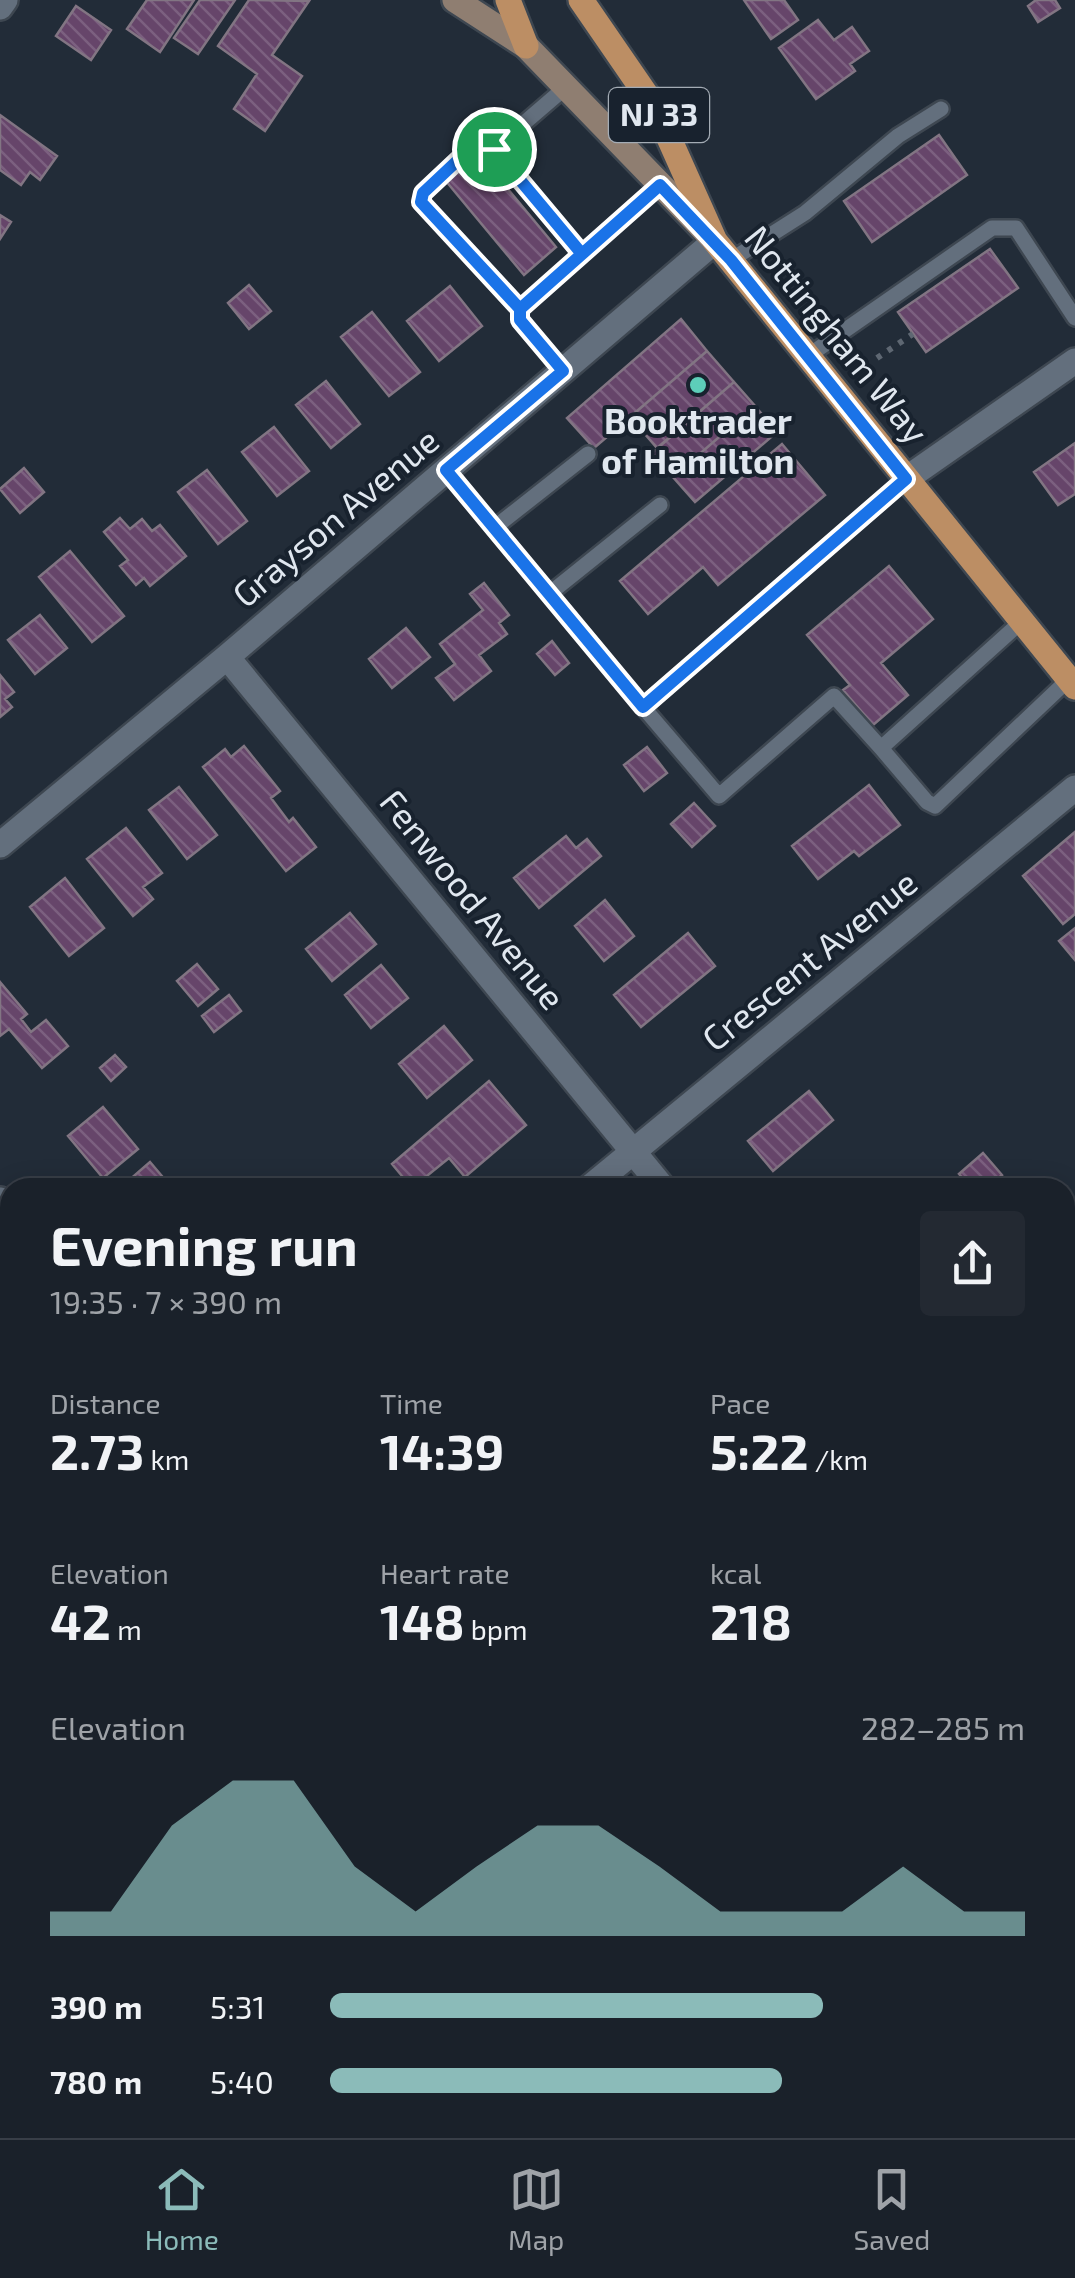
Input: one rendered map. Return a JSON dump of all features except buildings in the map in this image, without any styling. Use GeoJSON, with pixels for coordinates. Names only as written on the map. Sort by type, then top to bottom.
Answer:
{"type":"FeatureCollection","features":[{"type":"Feature","properties":{"kind":"main road"},"geometry":{"type":"LineString","coordinates":[[455,0],[526,46],[723,251]]}},
{"type":"Feature","properties":{"kind":"main road"},"geometry":{"type":"LineString","coordinates":[[508,0],[526,46]]}},
{"type":"Feature","properties":{"kind":"main road","name":"Nottingham Way"},"geometry":{"type":"LineString","coordinates":[[582,0],[656,108],[723,251],[1072,683]]}},
{"type":"Feature","properties":{"kind":"street"},"geometry":{"type":"LineString","coordinates":[[0,7],[5,0]]}},
{"type":"Feature","properties":{"kind":"street","name":"Grayson Avenue"},"geometry":{"type":"LineString","coordinates":[[0,845],[563,371],[723,251]]}},
{"type":"Feature","properties":{"kind":"street"},"geometry":{"type":"LineString","coordinates":[[906,479],[1075,360]]}},
{"type":"Feature","properties":{"kind":"street","name":"Fenwood Avenue"},"geometry":{"type":"LineString","coordinates":[[226,657],[656,1178]]}},
{"type":"Feature","properties":{"kind":"street","name":"Crescent Avenue"},"geometry":{"type":"LineString","coordinates":[[601,1178],[1075,788]]}},
{"type":"Feature","properties":{"kind":"lane"},"geometry":{"type":"LineString","coordinates":[[494,149],[566,87]]}},
{"type":"Feature","properties":{"kind":"lane"},"geometry":{"type":"LineString","coordinates":[[723,251],[805,213],[898,136],[940,109]]}},
{"type":"Feature","properties":{"kind":"lane"},"geometry":{"type":"LineString","coordinates":[[563,371],[520,320],[520,309],[421,202],[423,193],[473,146],[494,149],[582,254]]}},
{"type":"Feature","properties":{"kind":"lane"},"geometry":{"type":"LineString","coordinates":[[520,309],[660,185]]}},
{"type":"Feature","properties":{"kind":"lane"},"geometry":{"type":"LineString","coordinates":[[808,356],[992,228],[1016,228],[1075,318]]}},
{"type":"Feature","properties":{"kind":"lane"},"geometry":{"type":"LineString","coordinates":[[494,528],[588,454]]}},
{"type":"Feature","properties":{"kind":"lane"},"geometry":{"type":"LineString","coordinates":[[446,470],[720,796],[834,696],[934,806],[1072,683]]}},
{"type":"Feature","properties":{"kind":"lane"},"geometry":{"type":"LineString","coordinates":[[643,707],[906,479]]}},
{"type":"Feature","properties":{"kind":"lane"},"geometry":{"type":"LineString","coordinates":[[548,594],[660,504]]}},
{"type":"Feature","properties":{"kind":"lane"},"geometry":{"type":"LineString","coordinates":[[881,748],[1022,622]]}},
{"type":"Feature","properties":{"kind":"path"},"geometry":{"type":"LineString","coordinates":[[877,358],[913,334]]}},
{"type":"Feature","properties":{"kind":"place","name":"Booktrader of Hamilton"},"geometry":{"type":"Point","coordinates":[698,385]}},
{"type":"Feature","properties":{"kind":"route"},"geometry":{"type":"LineString","coordinates":[[494,149],[473,146],[423,193],[421,202],[520,309],[660,185],[731,260],[906,479],[643,707],[446,470],[563,371],[520,320],[520,309],[582,254],[494,149]]}}]}
